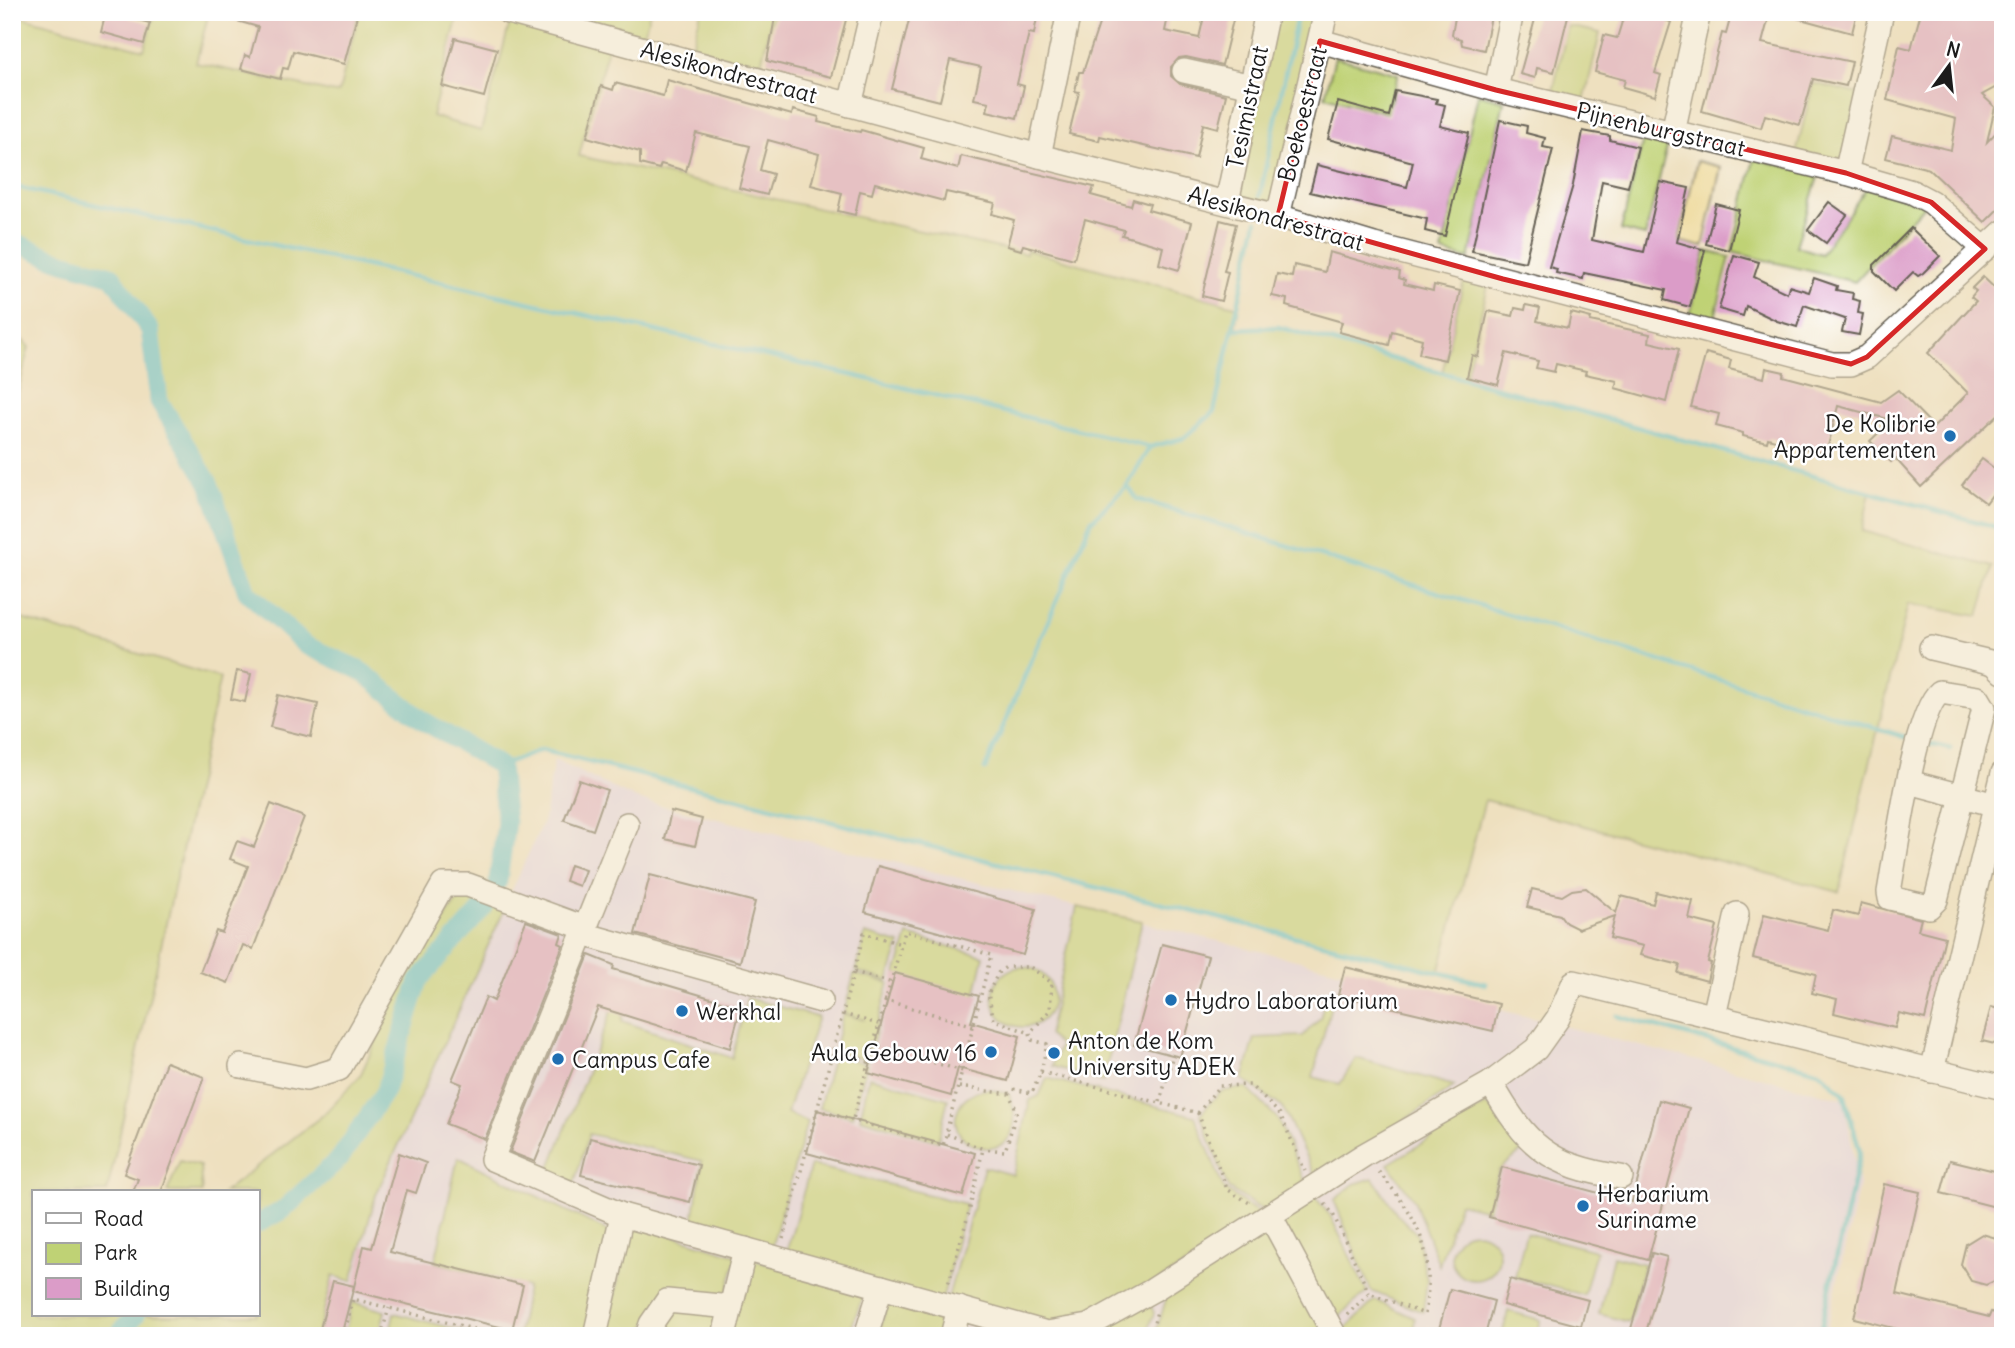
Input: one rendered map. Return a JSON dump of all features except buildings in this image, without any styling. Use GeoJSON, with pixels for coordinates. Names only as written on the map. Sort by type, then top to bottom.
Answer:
{"type":"FeatureCollection","features":[{"type":"Feature","properties":{"kind":"street","name":"Alesikondrestraat"},"geometry":{"type":"LineString","coordinates":[[508,12],[535,16],[1039,156],[1227,202],[1374,245],[1832,364],[1851,364],[1867,357],[2003,232]]}},
{"type":"Feature","properties":{"kind":"street"},"geometry":{"type":"LineString","coordinates":[[850,105],[872,12]]}},
{"type":"Feature","properties":{"kind":"street"},"geometry":{"type":"LineString","coordinates":[[1039,156],[1069,12]]}},
{"type":"Feature","properties":{"kind":"street","name":"Tesimistraat"},"geometry":{"type":"LineString","coordinates":[[1227,202],[1267,12]]}},
{"type":"Feature","properties":{"kind":"street","name":"Boekoestraat"},"geometry":{"type":"LineString","coordinates":[[1278,216],[1326,12]]}},
{"type":"Feature","properties":{"kind":"street"},"geometry":{"type":"LineString","coordinates":[[1496,90],[1512,12]]}},
{"type":"Feature","properties":{"kind":"street"},"geometry":{"type":"LineString","coordinates":[[1674,132],[1699,12]]}},
{"type":"Feature","properties":{"kind":"street"},"geometry":{"type":"LineString","coordinates":[[1846,173],[1882,12]]}},
{"type":"Feature","properties":{"kind":"street","name":"Pijnenburgstraat"},"geometry":{"type":"LineString","coordinates":[[1320,41],[1496,90],[1846,173],[1921,197],[1985,249]]}},
{"type":"Feature","properties":{"kind":"street"},"geometry":{"type":"LineString","coordinates":[[1184,71],[1252,86]]}},
{"type":"Feature","properties":{"kind":"street"},"geometry":{"type":"LineString","coordinates":[[1931,648],[1994,663],[2003,671]]}},
{"type":"Feature","properties":{"kind":"street"},"geometry":{"type":"LineString","coordinates":[[1940,692],[1978,698],[1984,708],[1962,795],[1936,900],[1929,907],[1914,906],[1890,898],[1909,782],[1932,698],[1940,692]]}},
{"type":"Feature","properties":{"kind":"street"},"geometry":{"type":"LineString","coordinates":[[1932,1071],[2003,773]]}},
{"type":"Feature","properties":{"kind":"street"},"geometry":{"type":"LineString","coordinates":[[1909,782],[1996,805]]}},
{"type":"Feature","properties":{"kind":"street"},"geometry":{"type":"LineString","coordinates":[[627,824],[492,1159],[622,1215],[1047,1333],[1088,1326],[1153,1290],[1271,1217],[1364,1155],[1491,1083],[1536,1049],[1558,1018],[1574,982],[2003,1088]]}},
{"type":"Feature","properties":{"kind":"street"},"geometry":{"type":"LineString","coordinates":[[241,1066],[306,1079],[339,1069],[443,885],[468,886],[584,931],[821,1002]]}},
{"type":"Feature","properties":{"kind":"street"},"geometry":{"type":"LineString","coordinates":[[1714,1016],[1737,914]]}},
{"type":"Feature","properties":{"kind":"street"},"geometry":{"type":"LineString","coordinates":[[1491,1083],[1516,1126],[1541,1151],[1585,1171],[1620,1177]]}},
{"type":"Feature","properties":{"kind":"street"},"geometry":{"type":"LineString","coordinates":[[595,1336],[622,1215]]}},
{"type":"Feature","properties":{"kind":"street"},"geometry":{"type":"LineString","coordinates":[[1271,1217],[1333,1332]]}},
{"type":"Feature","properties":{"kind":"street"},"geometry":{"type":"LineString","coordinates":[[724,1336],[744,1249]]}},
{"type":"Feature","properties":{"kind":"street"},"geometry":{"type":"LineString","coordinates":[[866,1336],[881,1287]]}},
{"type":"Feature","properties":{"kind":"street"},"geometry":{"type":"LineString","coordinates":[[647,1336],[651,1324],[667,1301],[731,1307]]}},
{"type":"Feature","properties":{"kind":"street"},"geometry":{"type":"LineString","coordinates":[[951,1306],[952,1336]]}},
{"type":"Feature","properties":{"kind":"path"},"geometry":{"type":"LineString","coordinates":[[817,1110],[943,1146],[991,955],[905,932],[853,1119]]}},
{"type":"Feature","properties":{"kind":"path"},"geometry":{"type":"LineString","coordinates":[[777,1258],[864,933],[901,944]]}},
{"type":"Feature","properties":{"kind":"path"},"geometry":{"type":"LineString","coordinates":[[1006,967],[1030,968],[1052,983],[1050,1010],[1030,1033],[993,1020],[988,994],[998,973],[1006,967]]}},
{"type":"Feature","properties":{"kind":"path"},"geometry":{"type":"LineString","coordinates":[[854,972],[889,982]]}},
{"type":"Feature","properties":{"kind":"path"},"geometry":{"type":"LineString","coordinates":[[884,1000],[975,1026]]}},
{"type":"Feature","properties":{"kind":"path"},"geometry":{"type":"LineString","coordinates":[[843,1014],[878,1024]]}},
{"type":"Feature","properties":{"kind":"path"},"geometry":{"type":"LineString","coordinates":[[1009,1094],[1013,1089],[1032,1093],[1041,1072],[1047,1044],[1032,1040],[1030,1033]]}},
{"type":"Feature","properties":{"kind":"path"},"geometry":{"type":"LineString","coordinates":[[873,1045],[963,1071]]}},
{"type":"Feature","properties":{"kind":"path"},"geometry":{"type":"LineString","coordinates":[[832,1052],[868,1061]]}},
{"type":"Feature","properties":{"kind":"path"},"geometry":{"type":"LineString","coordinates":[[1160,1102],[1173,1055]]}},
{"type":"Feature","properties":{"kind":"path"},"geometry":{"type":"LineString","coordinates":[[1041,1072],[1198,1113]]}},
{"type":"Feature","properties":{"kind":"path"},"geometry":{"type":"LineString","coordinates":[[1198,1113],[1219,1086],[1250,1085],[1280,1114],[1312,1189],[1333,1213],[1369,1293],[1425,1314],[1430,1283],[1421,1232],[1397,1193],[1364,1155]]}},
{"type":"Feature","properties":{"kind":"path"},"geometry":{"type":"LineString","coordinates":[[959,1087],[1009,1094]]}},
{"type":"Feature","properties":{"kind":"path"},"geometry":{"type":"LineString","coordinates":[[947,1134],[983,1149],[1005,1151],[1017,1111],[1009,1094]]}},
{"type":"Feature","properties":{"kind":"path"},"geometry":{"type":"LineString","coordinates":[[1198,1113],[1227,1189],[1271,1217]]}},
{"type":"Feature","properties":{"kind":"path"},"geometry":{"type":"LineString","coordinates":[[951,1306],[983,1149]]}},
{"type":"Feature","properties":{"kind":"path"},"geometry":{"type":"LineString","coordinates":[[1333,1332],[1369,1293]]}},
{"type":"Feature","properties":{"kind":"path"},"geometry":{"type":"LineString","coordinates":[[344,1336],[353,1298],[478,1330],[476,1336]]}},
{"type":"Feature","properties":{"kind":"path"},"geometry":{"type":"LineString","coordinates":[[381,1336],[389,1308]]}},
{"type":"Feature","properties":{"kind":"highlighted area"},"geometry":{"type":"Polygon","coordinates":[[[1320,41],[1496,90],[1846,173],[1931,202],[1985,249],[1867,357],[1851,364],[1503,279],[1278,216],[1320,41]]]}},
{"type":"Feature","properties":{"kind":"shaded area","name":"Anton de Kom University ADEK"},"geometry":{"type":"Polygon","coordinates":[[[554,760],[639,800],[1493,1008],[1844,1099],[1859,1185],[1825,1336],[317,1336],[333,1276],[352,1281],[376,1195],[544,819],[554,760]]]}},
{"type":"Feature","properties":{"kind":"green space"},"geometry":{"type":"Polygon","coordinates":[[[155,12],[209,12],[196,63],[335,93],[339,92],[359,12],[459,12],[432,116],[481,131],[510,22],[608,47],[579,156],[1026,254],[1027,250],[1239,307],[1235,329],[1278,327],[1442,373],[1464,280],[1488,286],[1465,379],[1870,492],[1862,531],[1993,567],[1979,616],[1908,604],[1839,892],[1485,800],[1439,973],[541,750],[500,766],[424,721],[360,670],[305,645],[247,592],[209,483],[159,401],[150,330],[112,276],[57,260],[12,241],[12,14],[144,50],[155,12]]]}},
{"type":"Feature","properties":{"kind":"green space"},"geometry":{"type":"Polygon","coordinates":[[[548,12],[650,12],[642,41],[548,12]]]}},
{"type":"Feature","properties":{"kind":"green space"},"geometry":{"type":"Polygon","coordinates":[[[701,12],[773,12],[759,73],[690,54],[701,12]]]}},
{"type":"Feature","properties":{"kind":"green space"},"geometry":{"type":"Polygon","coordinates":[[[1273,12],[1320,12],[1275,200],[1266,204],[1239,197],[1273,12]]]}},
{"type":"Feature","properties":{"kind":"green space"},"geometry":{"type":"Polygon","coordinates":[[[1568,26],[1600,33],[1584,102],[1552,95],[1568,26]]]}},
{"type":"Feature","properties":{"kind":"green space"},"geometry":{"type":"Polygon","coordinates":[[[1335,57],[1398,74],[1387,113],[1325,96],[1335,57]]]}},
{"type":"Feature","properties":{"kind":"green space"},"geometry":{"type":"Polygon","coordinates":[[[1813,83],[1859,94],[1842,161],[1796,154],[1813,83]]]}},
{"type":"Feature","properties":{"kind":"green space"},"geometry":{"type":"Polygon","coordinates":[[[1478,94],[1504,101],[1469,259],[1442,252],[1478,94]]]}},
{"type":"Feature","properties":{"kind":"green space"},"geometry":{"type":"Polygon","coordinates":[[[1645,132],[1669,139],[1645,236],[1621,230],[1645,132]]]}},
{"type":"Feature","properties":{"kind":"green space"},"geometry":{"type":"Polygon","coordinates":[[[1754,159],[1819,174],[1796,246],[1821,254],[1867,187],[1925,204],[1855,282],[1732,252],[1754,159]]]}},
{"type":"Feature","properties":{"kind":"green space"},"geometry":{"type":"Polygon","coordinates":[[[1706,251],[1730,257],[1714,321],[1690,315],[1706,251]]]}},
{"type":"Feature","properties":{"kind":"green space"},"geometry":{"type":"Polygon","coordinates":[[[12,329],[29,347],[12,417],[12,329]]]}},
{"type":"Feature","properties":{"kind":"green space"},"geometry":{"type":"Polygon","coordinates":[[[12,616],[220,678],[107,1190],[32,1190],[32,1316],[259,1316],[259,1190],[227,1190],[323,1115],[360,1076],[407,973],[464,891],[505,908],[376,1195],[352,1281],[333,1276],[317,1336],[12,1336],[12,616]]]}},
{"type":"Feature","properties":{"kind":"green space"},"geometry":{"type":"Polygon","coordinates":[[[1077,907],[1142,921],[1103,1082],[1052,1066],[1060,1045],[1048,1035],[1077,907]]]}},
{"type":"Feature","properties":{"kind":"green space"},"geometry":{"type":"Polygon","coordinates":[[[865,934],[900,944],[888,981],[856,971],[865,934]]]}},
{"type":"Feature","properties":{"kind":"green space"},"geometry":{"type":"Polygon","coordinates":[[[908,935],[984,956],[975,996],[896,974],[908,935]]]}},
{"type":"Feature","properties":{"kind":"green space"},"geometry":{"type":"Polygon","coordinates":[[[1023,967],[1040,972],[1048,980],[1053,997],[1048,1014],[1040,1022],[1023,1027],[1006,1022],[998,1014],[993,997],[998,980],[1006,972],[1023,967]]]}},
{"type":"Feature","properties":{"kind":"green space"},"geometry":{"type":"Polygon","coordinates":[[[854,974],[889,983],[868,1061],[834,1050],[843,1014],[865,1020],[844,1013],[854,974]]]}},
{"type":"Feature","properties":{"kind":"green space"},"geometry":{"type":"Polygon","coordinates":[[[629,977],[622,1021],[732,1058],[747,998],[818,1017],[787,1113],[807,1122],[770,1252],[692,1228],[702,1161],[589,1134],[573,1187],[547,1175],[623,982],[629,977]]]}},
{"type":"Feature","properties":{"kind":"green space"},"geometry":{"type":"Polygon","coordinates":[[[1327,993],[1333,997],[1313,1077],[1340,1084],[1356,1058],[1455,1086],[1317,1180],[1283,1108],[1243,1079],[1255,1038],[1303,1036],[1320,1018],[1327,993]]]}},
{"type":"Feature","properties":{"kind":"green space"},"geometry":{"type":"Polygon","coordinates":[[[833,1055],[867,1064],[853,1117],[819,1108],[833,1055]]]}},
{"type":"Feature","properties":{"kind":"green space"},"geometry":{"type":"Polygon","coordinates":[[[869,1077],[948,1099],[938,1141],[860,1118],[869,1077]]]}},
{"type":"Feature","properties":{"kind":"green space"},"geometry":{"type":"Polygon","coordinates":[[[1047,1078],[1195,1116],[1224,1189],[1266,1218],[1086,1324],[1048,1329],[947,1301],[984,1167],[1013,1175],[1030,1100],[1039,1096],[1047,1078]]]}},
{"type":"Feature","properties":{"kind":"green space"},"geometry":{"type":"Polygon","coordinates":[[[1246,1087],[1277,1118],[1308,1188],[1269,1214],[1228,1188],[1200,1114],[1220,1092],[1246,1087]]]}},
{"type":"Feature","properties":{"kind":"green space"},"geometry":{"type":"Polygon","coordinates":[[[988,1089],[1009,1094],[1014,1119],[1010,1136],[1000,1145],[987,1148],[974,1145],[962,1137],[956,1125],[958,1109],[966,1097],[988,1089]]]}},
{"type":"Feature","properties":{"kind":"green space"},"geometry":{"type":"Polygon","coordinates":[[[1486,1105],[1504,1114],[1526,1148],[1499,1170],[1488,1210],[1459,1203],[1439,1265],[1414,1200],[1388,1164],[1486,1105]]]}},
{"type":"Feature","properties":{"kind":"green space"},"geometry":{"type":"Polygon","coordinates":[[[458,1157],[610,1232],[586,1336],[518,1335],[527,1287],[435,1262],[458,1157]]]}},
{"type":"Feature","properties":{"kind":"green space"},"geometry":{"type":"Polygon","coordinates":[[[180,1161],[200,1166],[202,1190],[168,1190],[180,1161]]]}},
{"type":"Feature","properties":{"kind":"green space"},"geometry":{"type":"Polygon","coordinates":[[[811,1165],[966,1204],[942,1301],[784,1260],[811,1165]]]}},
{"type":"Feature","properties":{"kind":"green space"},"geometry":{"type":"Polygon","coordinates":[[[1373,1178],[1398,1215],[1417,1234],[1427,1280],[1423,1312],[1371,1291],[1334,1200],[1354,1184],[1373,1178]]]}},
{"type":"Feature","properties":{"kind":"green space"},"geometry":{"type":"Polygon","coordinates":[[[1312,1193],[1331,1217],[1367,1292],[1329,1325],[1276,1219],[1312,1193]]]}},
{"type":"Feature","properties":{"kind":"green space"},"geometry":{"type":"Polygon","coordinates":[[[631,1223],[737,1255],[725,1301],[667,1295],[639,1336],[606,1336],[631,1223]]]}},
{"type":"Feature","properties":{"kind":"green space"},"geometry":{"type":"Polygon","coordinates":[[[1475,1232],[1492,1239],[1499,1256],[1492,1273],[1475,1280],[1458,1273],[1451,1256],[1458,1239],[1475,1232]]]}},
{"type":"Feature","properties":{"kind":"green space"},"geometry":{"type":"Polygon","coordinates":[[[1257,1233],[1275,1242],[1327,1336],[1155,1336],[1166,1299],[1159,1292],[1257,1233]]]}},
{"type":"Feature","properties":{"kind":"green space"},"geometry":{"type":"Polygon","coordinates":[[[1526,1233],[1596,1251],[1584,1295],[1515,1277],[1526,1233]]]}},
{"type":"Feature","properties":{"kind":"green space"},"geometry":{"type":"Polygon","coordinates":[[[1613,1256],[1644,1264],[1629,1322],[1599,1314],[1613,1256]]]}},
{"type":"Feature","properties":{"kind":"green space"},"geometry":{"type":"Polygon","coordinates":[[[747,1258],[865,1291],[848,1336],[728,1336],[747,1258]]]}},
{"type":"Feature","properties":{"kind":"green space"},"geometry":{"type":"Polygon","coordinates":[[[888,1300],[950,1319],[946,1336],[878,1336],[888,1300]]]}},
{"type":"Feature","properties":{"kind":"green space"},"geometry":{"type":"Polygon","coordinates":[[[1375,1300],[1415,1318],[1413,1336],[1346,1336],[1344,1330],[1375,1300]]]}},
{"type":"Feature","properties":{"kind":"green space"},"geometry":{"type":"Polygon","coordinates":[[[352,1302],[385,1311],[379,1336],[344,1336],[352,1302]]]}},
{"type":"Feature","properties":{"kind":"green space"},"geometry":{"type":"Polygon","coordinates":[[[1150,1303],[1154,1313],[1146,1336],[1079,1336],[1150,1303]]]}},
{"type":"Feature","properties":{"kind":"green space"},"geometry":{"type":"Polygon","coordinates":[[[673,1305],[726,1313],[721,1336],[652,1336],[673,1305]]]}},
{"type":"Feature","properties":{"kind":"green space"},"geometry":{"type":"Polygon","coordinates":[[[1508,1311],[1541,1320],[1538,1331],[1555,1336],[1502,1336],[1508,1311]]]}},
{"type":"Feature","properties":{"kind":"green space"},"geometry":{"type":"Polygon","coordinates":[[[394,1313],[471,1333],[470,1336],[389,1336],[394,1313]]]}},
{"type":"Feature","properties":{"kind":"sand"},"geometry":{"type":"Polygon","coordinates":[[[1697,161],[1721,167],[1703,247],[1679,241],[1697,161]]]}},
{"type":"Feature","properties":{"kind":"waterway"},"geometry":{"type":"LineString","coordinates":[[1260,195],[1298,12]]}},
{"type":"Feature","properties":{"kind":"waterway"},"geometry":{"type":"LineString","coordinates":[[12,186],[856,376],[1150,447],[1184,438],[1214,412],[1257,221]]}},
{"type":"Feature","properties":{"kind":"waterway"},"geometry":{"type":"LineString","coordinates":[[12,241],[57,260],[112,276],[150,330],[159,401],[209,483],[247,592],[305,645],[360,670],[424,721],[500,766],[506,822],[498,881]]}},
{"type":"Feature","properties":{"kind":"waterway"},"geometry":{"type":"LineString","coordinates":[[1234,329],[1278,327],[2003,529]]}},
{"type":"Feature","properties":{"kind":"waterway"},"geometry":{"type":"LineString","coordinates":[[1150,447],[1127,486],[1137,499],[1911,739]]}},
{"type":"Feature","properties":{"kind":"waterway"},"geometry":{"type":"LineString","coordinates":[[985,769],[1091,521],[1127,486]]}},
{"type":"Feature","properties":{"kind":"waterway"},"geometry":{"type":"LineString","coordinates":[[1929,744],[1951,749]]}},
{"type":"Feature","properties":{"kind":"waterway"},"geometry":{"type":"LineString","coordinates":[[500,766],[541,750],[1486,984]]}},
{"type":"Feature","properties":{"kind":"waterway"},"geometry":{"type":"LineString","coordinates":[[259,1223],[283,1210],[340,1158],[385,1091],[419,980],[485,906]]}},
{"type":"Feature","properties":{"kind":"waterway"},"geometry":{"type":"LineString","coordinates":[[1617,1016],[1819,1071],[1844,1094],[1860,1152],[1819,1336]]}},
{"type":"Feature","properties":{"kind":"waterway"},"geometry":{"type":"LineString","coordinates":[[117,1336],[135,1316]]}},
{"type":"Feature","properties":{"kind":"place","name":"De Kolibrie Appartementen"},"geometry":{"type":"Point","coordinates":[1950,436]}},
{"type":"Feature","properties":{"kind":"place","name":"Hydro Laboratorium"},"geometry":{"type":"Point","coordinates":[1171,1000]}},
{"type":"Feature","properties":{"kind":"place","name":"Werkhal"},"geometry":{"type":"Point","coordinates":[682,1011]}},
{"type":"Feature","properties":{"kind":"place","name":"Aula Gebouw 16"},"geometry":{"type":"Point","coordinates":[991,1052]}},
{"type":"Feature","properties":{"kind":"place","name":"Anton de Kom University ADEK"},"geometry":{"type":"Point","coordinates":[1054,1053]}},
{"type":"Feature","properties":{"kind":"place","name":"Campus Cafe"},"geometry":{"type":"Point","coordinates":[558,1059]}},
{"type":"Feature","properties":{"kind":"place","name":"Herbarium Suriname"},"geometry":{"type":"Point","coordinates":[1583,1206]}}]}
